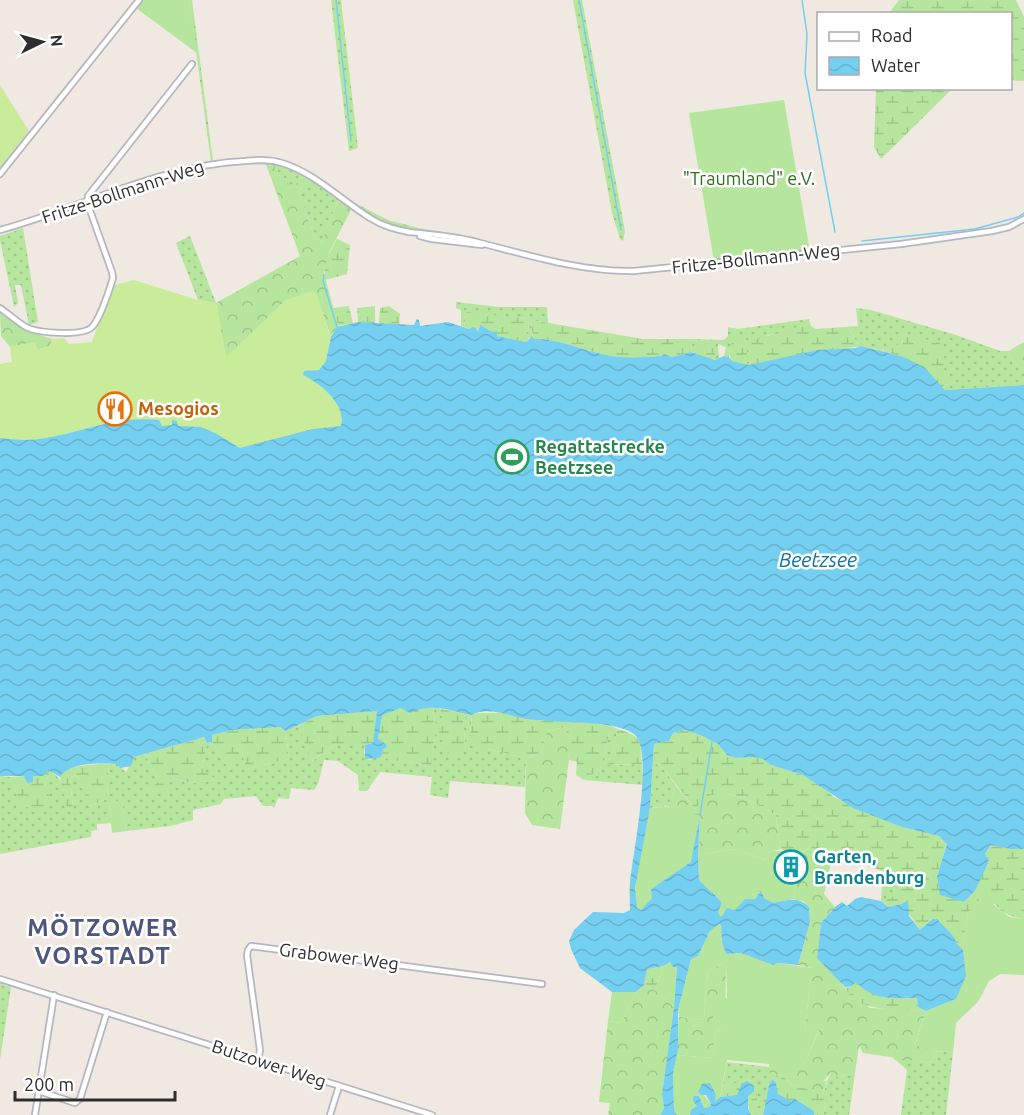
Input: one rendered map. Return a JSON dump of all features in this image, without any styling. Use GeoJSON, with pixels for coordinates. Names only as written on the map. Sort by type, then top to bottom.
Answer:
{"type":"FeatureCollection","features":[{"type":"Feature","properties":{"kind":"street"},"geometry":{"type":"LineString","coordinates":[[0,174],[139,0]]}},
{"type":"Feature","properties":{"kind":"street"},"geometry":{"type":"LineString","coordinates":[[0,308],[28,328],[37,331],[51,333],[85,331],[94,325],[113,278],[87,202],[88,196],[192,64]]}},
{"type":"Feature","properties":{"kind":"street","name":"Fritze-Bollmann-Weg"},"geometry":{"type":"LineString","coordinates":[[0,230],[37,220],[195,167],[212,163],[265,160],[281,162],[299,170],[386,226],[408,232],[469,240],[591,268],[634,271],[901,244],[992,231],[1024,219]]}},
{"type":"Feature","properties":{"kind":"street","name":"Grabower Weg"},"geometry":{"type":"LineString","coordinates":[[258,1060],[260,1050],[247,955],[251,946],[542,984]]}},
{"type":"Feature","properties":{"kind":"street","name":"Butzower Weg"},"geometry":{"type":"LineString","coordinates":[[0,978],[432,1115]]}},
{"type":"Feature","properties":{"kind":"street"},"geometry":{"type":"LineString","coordinates":[[35,1115],[54,995]]}},
{"type":"Feature","properties":{"kind":"street"},"geometry":{"type":"LineString","coordinates":[[39,1091],[75,1102],[80,1100],[106,1012]]}},
{"type":"Feature","properties":{"kind":"street"},"geometry":{"type":"LineString","coordinates":[[330,1115],[339,1086]]}},
{"type":"Feature","properties":{"kind":"green space"},"geometry":{"type":"Polygon","coordinates":[[[141,0],[189,0],[197,53],[136,8],[141,0]]]}},
{"type":"Feature","properties":{"kind":"green space"},"geometry":{"type":"Polygon","coordinates":[[[189,0],[192,0],[213,161],[211,161],[189,0]]]}},
{"type":"Feature","properties":{"kind":"green space"},"geometry":{"type":"Polygon","coordinates":[[[331,0],[341,0],[358,148],[349,151],[331,0]]]}},
{"type":"Feature","properties":{"kind":"green space"},"geometry":{"type":"Polygon","coordinates":[[[573,0],[582,0],[625,231],[623,241],[620,239],[612,213],[573,0]]]}},
{"type":"Feature","properties":{"kind":"green space"},"geometry":{"type":"Polygon","coordinates":[[[899,0],[1016,0],[1024,17],[1024,81],[1012,80],[1012,12],[890,12],[899,0]]]}},
{"type":"Feature","properties":{"kind":"green space"},"geometry":{"type":"Polygon","coordinates":[[[0,85],[29,131],[0,169],[0,85]]]}},
{"type":"Feature","properties":{"kind":"green space"},"geometry":{"type":"Polygon","coordinates":[[[876,90],[951,90],[881,159],[874,147],[876,90]]]}},
{"type":"Feature","properties":{"kind":"green space","name":"\"Traumland\" e.V."},"geometry":{"type":"Polygon","coordinates":[[[784,100],[808,251],[714,261],[689,113],[784,100]]]}},
{"type":"Feature","properties":{"kind":"green space"},"geometry":{"type":"Polygon","coordinates":[[[265,162],[271,163],[292,188],[304,175],[310,178],[298,192],[315,238],[322,241],[339,198],[352,208],[330,251],[324,273],[338,326],[331,337],[316,294],[286,300],[226,358],[216,303],[300,256],[265,162]]]}},
{"type":"Feature","properties":{"kind":"green space"},"geometry":{"type":"Polygon","coordinates":[[[271,163],[281,164],[304,175],[292,188],[288,187],[271,163]]]}},
{"type":"Feature","properties":{"kind":"green space"},"geometry":{"type":"Polygon","coordinates":[[[310,178],[339,198],[322,241],[315,238],[298,192],[310,178]]]}},
{"type":"Feature","properties":{"kind":"green space"},"geometry":{"type":"Polygon","coordinates":[[[351,201],[388,220],[478,238],[479,241],[397,228],[377,219],[351,201]]]}},
{"type":"Feature","properties":{"kind":"green space"},"geometry":{"type":"Polygon","coordinates":[[[23,228],[38,322],[29,325],[21,285],[15,285],[18,303],[14,307],[0,240],[0,236],[23,228]]]}},
{"type":"Feature","properties":{"kind":"green space"},"geometry":{"type":"Polygon","coordinates":[[[190,236],[216,303],[198,300],[176,243],[190,236]]]}},
{"type":"Feature","properties":{"kind":"green space"},"geometry":{"type":"Polygon","coordinates":[[[337,239],[350,245],[347,274],[325,280],[326,264],[337,239]]]}},
{"type":"Feature","properties":{"kind":"green space","name":"Regattastrecke Beetzsee"},"geometry":{"type":"Polygon","coordinates":[[[134,280],[198,300],[216,303],[226,357],[286,300],[312,291],[316,293],[330,336],[337,327],[393,349],[939,385],[945,390],[1024,385],[0,587],[0,364],[12,362],[10,347],[35,342],[37,350],[50,346],[52,339],[64,338],[69,344],[92,342],[110,291],[115,285],[134,280]]]}},
{"type":"Feature","properties":{"kind":"green space"},"geometry":{"type":"Polygon","coordinates":[[[456,302],[499,307],[547,307],[548,323],[531,320],[533,339],[529,338],[528,319],[466,313],[464,327],[461,326],[461,310],[456,308],[456,302]]]}},
{"type":"Feature","properties":{"kind":"green space"},"geometry":{"type":"Polygon","coordinates":[[[349,306],[353,323],[338,326],[333,308],[349,306]]]}},
{"type":"Feature","properties":{"kind":"green space"},"geometry":{"type":"Polygon","coordinates":[[[375,306],[375,323],[358,322],[357,308],[375,306]]]}},
{"type":"Feature","properties":{"kind":"green space"},"geometry":{"type":"Polygon","coordinates":[[[389,306],[400,314],[399,325],[379,323],[380,308],[389,306]]]}},
{"type":"Feature","properties":{"kind":"green space"},"geometry":{"type":"Polygon","coordinates":[[[856,308],[871,310],[956,335],[1000,351],[1009,351],[1011,359],[1024,372],[1024,385],[945,390],[942,388],[947,384],[902,334],[903,347],[882,351],[857,343],[850,330],[858,326],[856,308]]]}},
{"type":"Feature","properties":{"kind":"green space"},"geometry":{"type":"Polygon","coordinates":[[[0,312],[25,330],[52,339],[50,346],[37,350],[35,342],[10,347],[1,336],[0,312]]]}},
{"type":"Feature","properties":{"kind":"green space"},"geometry":{"type":"Polygon","coordinates":[[[466,312],[528,319],[529,338],[526,342],[496,336],[490,330],[479,326],[478,332],[464,327],[466,312]]]}},
{"type":"Feature","properties":{"kind":"green space"},"geometry":{"type":"Polygon","coordinates":[[[809,319],[810,323],[782,333],[767,335],[749,365],[747,365],[747,342],[730,347],[729,357],[724,356],[726,347],[718,344],[719,359],[715,360],[715,348],[695,349],[695,354],[691,352],[692,339],[724,340],[728,336],[728,327],[738,329],[809,319]]]}},
{"type":"Feature","properties":{"kind":"green space"},"geometry":{"type":"Polygon","coordinates":[[[531,320],[643,339],[692,339],[691,352],[672,357],[664,354],[619,357],[602,354],[557,341],[533,339],[531,320]]]}},
{"type":"Feature","properties":{"kind":"green space"},"geometry":{"type":"Polygon","coordinates":[[[810,323],[816,329],[858,326],[850,330],[857,343],[879,350],[861,346],[749,365],[752,359],[750,341],[810,323]]]}},
{"type":"Feature","properties":{"kind":"green space"},"geometry":{"type":"Polygon","coordinates":[[[902,333],[940,343],[946,363],[943,373],[948,380],[947,384],[942,388],[901,356],[882,351],[891,342],[903,347],[902,333]]]}},
{"type":"Feature","properties":{"kind":"green space"},"geometry":{"type":"Polygon","coordinates":[[[745,337],[747,365],[732,361],[729,353],[734,338],[745,337]]]}},
{"type":"Feature","properties":{"kind":"green space"},"geometry":{"type":"Polygon","coordinates":[[[1024,342],[1024,372],[1011,359],[1009,351],[1024,342]]]}},
{"type":"Feature","properties":{"kind":"green space"},"geometry":{"type":"Polygon","coordinates":[[[707,343],[715,348],[715,360],[695,354],[695,349],[707,343]]]}},
{"type":"Feature","properties":{"kind":"green space"},"geometry":{"type":"Polygon","coordinates":[[[401,708],[433,708],[436,728],[431,767],[402,760],[392,762],[382,755],[383,749],[387,746],[378,739],[381,714],[401,708]]]}},
{"type":"Feature","properties":{"kind":"green space"},"geometry":{"type":"Polygon","coordinates":[[[433,708],[440,709],[443,721],[466,750],[463,721],[467,714],[472,715],[470,734],[488,749],[526,758],[525,787],[450,781],[448,798],[430,795],[432,777],[380,772],[367,791],[359,791],[358,775],[338,761],[324,760],[318,784],[314,790],[291,788],[289,799],[278,798],[274,808],[263,806],[256,796],[224,799],[221,804],[193,810],[193,820],[170,826],[126,831],[122,800],[109,804],[111,823],[97,824],[97,830],[91,831],[91,837],[0,854],[0,776],[11,777],[18,797],[16,813],[45,785],[50,771],[62,783],[67,809],[73,807],[70,778],[77,775],[90,806],[107,799],[109,764],[117,764],[126,772],[134,757],[145,754],[159,781],[147,792],[172,778],[191,783],[216,780],[202,769],[207,743],[212,742],[229,769],[240,743],[246,769],[289,759],[286,731],[299,725],[312,761],[335,745],[365,745],[364,753],[369,760],[382,755],[392,762],[402,760],[430,767],[436,728],[433,708]]]}},
{"type":"Feature","properties":{"kind":"green space"},"geometry":{"type":"Polygon","coordinates":[[[440,709],[466,712],[463,721],[466,750],[449,756],[439,732],[443,721],[440,709]]]}},
{"type":"Feature","properties":{"kind":"green space"},"geometry":{"type":"Polygon","coordinates":[[[378,711],[373,743],[335,745],[311,761],[299,725],[317,716],[378,711]]]}},
{"type":"Feature","properties":{"kind":"green space"},"geometry":{"type":"Polygon","coordinates":[[[505,713],[525,719],[586,722],[611,726],[600,769],[584,780],[576,775],[577,762],[569,760],[566,727],[547,731],[541,753],[526,758],[488,749],[478,756],[470,734],[472,715],[505,713]]]}},
{"type":"Feature","properties":{"kind":"green space"},"geometry":{"type":"Polygon","coordinates":[[[611,726],[618,729],[608,765],[642,764],[643,785],[584,780],[600,769],[611,726]]]}},
{"type":"Feature","properties":{"kind":"green space"},"geometry":{"type":"Polygon","coordinates":[[[280,727],[286,731],[289,759],[246,769],[240,744],[229,769],[212,742],[212,735],[233,730],[280,727]]]}},
{"type":"Feature","properties":{"kind":"green space"},"geometry":{"type":"Polygon","coordinates":[[[567,727],[569,760],[560,829],[532,825],[525,813],[526,758],[541,753],[547,731],[567,727]]]}},
{"type":"Feature","properties":{"kind":"green space"},"geometry":{"type":"Polygon","coordinates":[[[618,729],[632,734],[639,740],[642,764],[608,765],[618,729]]]}},
{"type":"Feature","properties":{"kind":"green space"},"geometry":{"type":"Polygon","coordinates":[[[685,730],[718,744],[727,755],[736,758],[764,759],[771,765],[803,775],[822,786],[834,797],[902,827],[939,836],[947,843],[937,876],[964,902],[975,891],[980,900],[968,913],[963,950],[954,937],[931,919],[920,930],[902,904],[888,907],[881,901],[895,896],[893,885],[883,871],[856,862],[838,861],[822,851],[809,849],[795,854],[780,849],[776,815],[760,806],[744,798],[718,794],[707,797],[695,809],[663,768],[653,762],[654,744],[669,741],[673,733],[685,730]]]}},
{"type":"Feature","properties":{"kind":"green space"},"geometry":{"type":"Polygon","coordinates":[[[204,737],[207,743],[202,769],[217,780],[191,783],[172,778],[167,790],[146,793],[159,781],[145,754],[204,737]]]}},
{"type":"Feature","properties":{"kind":"green space"},"geometry":{"type":"Polygon","coordinates":[[[653,762],[663,768],[676,786],[668,806],[650,808],[653,762]]]}},
{"type":"Feature","properties":{"kind":"green space"},"geometry":{"type":"Polygon","coordinates":[[[109,764],[107,799],[89,806],[77,775],[70,778],[73,808],[67,809],[60,777],[64,772],[76,767],[109,764]]]}},
{"type":"Feature","properties":{"kind":"green space"},"geometry":{"type":"Polygon","coordinates":[[[50,771],[45,785],[52,800],[37,812],[27,807],[15,814],[18,797],[11,777],[25,776],[27,783],[32,782],[32,776],[50,771]]]}},
{"type":"Feature","properties":{"kind":"green space"},"geometry":{"type":"Polygon","coordinates":[[[676,786],[695,809],[707,797],[726,794],[744,798],[776,815],[780,849],[769,852],[766,860],[734,849],[698,855],[700,815],[690,815],[668,806],[676,786]]]}},
{"type":"Feature","properties":{"kind":"green space"},"geometry":{"type":"Polygon","coordinates":[[[122,799],[126,831],[112,833],[109,804],[122,799]]]}},
{"type":"Feature","properties":{"kind":"green space"},"geometry":{"type":"Polygon","coordinates":[[[687,805],[690,814],[700,815],[692,862],[651,889],[653,898],[641,910],[637,908],[636,886],[639,859],[650,808],[687,805]]]}},
{"type":"Feature","properties":{"kind":"green space"},"geometry":{"type":"Polygon","coordinates":[[[991,845],[1024,849],[1024,919],[1007,914],[996,906],[980,879],[989,861],[985,854],[991,845]]]}},
{"type":"Feature","properties":{"kind":"green space"},"geometry":{"type":"Polygon","coordinates":[[[734,849],[766,860],[769,852],[802,852],[793,899],[774,903],[764,898],[761,892],[742,908],[720,916],[718,912],[722,903],[699,880],[698,855],[734,849]]]}},
{"type":"Feature","properties":{"kind":"green space"},"geometry":{"type":"Polygon","coordinates":[[[809,849],[822,851],[832,858],[824,894],[835,907],[821,923],[817,958],[836,975],[848,993],[870,1008],[926,1011],[915,1044],[937,1051],[931,1063],[863,1053],[859,1046],[855,1073],[828,1079],[832,1071],[823,1082],[827,1080],[822,1098],[814,1091],[792,1085],[782,1075],[769,1074],[769,1064],[804,1064],[819,1031],[805,1029],[812,968],[798,965],[810,922],[809,907],[803,901],[793,899],[802,852],[809,849]]]}},
{"type":"Feature","properties":{"kind":"green space"},"geometry":{"type":"Polygon","coordinates":[[[883,871],[893,885],[895,897],[881,901],[883,871]]]}},
{"type":"Feature","properties":{"kind":"green space"},"geometry":{"type":"Polygon","coordinates":[[[980,879],[989,893],[995,895],[994,905],[1009,917],[1024,919],[1024,975],[1000,974],[989,981],[978,1002],[956,1023],[953,1052],[937,1051],[915,1045],[926,1011],[956,999],[965,976],[963,950],[968,913],[980,900],[975,891],[980,879]]]}},
{"type":"Feature","properties":{"kind":"green space"},"geometry":{"type":"Polygon","coordinates":[[[719,924],[726,954],[741,953],[773,965],[778,963],[812,968],[814,975],[811,977],[805,1029],[819,1030],[804,1064],[769,1064],[727,1060],[720,1097],[715,1101],[715,1097],[703,1094],[711,1104],[710,1108],[704,1108],[699,1096],[694,1096],[697,1106],[690,1115],[677,1115],[674,1110],[673,1073],[676,1055],[713,1058],[716,1032],[725,1030],[713,1019],[715,997],[727,998],[726,961],[708,971],[704,1019],[692,1020],[679,1016],[678,1010],[691,959],[698,956],[710,931],[719,924]]]}},
{"type":"Feature","properties":{"kind":"green space"},"geometry":{"type":"Polygon","coordinates":[[[726,961],[725,1030],[716,1032],[713,1058],[676,1055],[679,1016],[692,1020],[704,1019],[708,971],[726,961]]]}},
{"type":"Feature","properties":{"kind":"green space"},"geometry":{"type":"Polygon","coordinates":[[[670,962],[677,967],[674,1007],[655,990],[663,966],[670,962]]]}},
{"type":"Feature","properties":{"kind":"green space"},"geometry":{"type":"Polygon","coordinates":[[[663,966],[655,990],[644,985],[647,969],[663,966]]]}},
{"type":"Feature","properties":{"kind":"green space"},"geometry":{"type":"Polygon","coordinates":[[[856,981],[893,998],[917,998],[918,1007],[926,1011],[893,1010],[859,1002],[850,996],[845,987],[852,986],[856,981]]]}},
{"type":"Feature","properties":{"kind":"green space"},"geometry":{"type":"Polygon","coordinates":[[[0,984],[11,987],[0,1060],[0,984]]]}},
{"type":"Feature","properties":{"kind":"green space"},"geometry":{"type":"Polygon","coordinates":[[[644,985],[655,990],[674,1007],[662,1094],[664,1108],[660,1115],[608,1115],[610,1103],[599,1102],[608,1021],[621,1023],[636,992],[644,985]]]}},
{"type":"Feature","properties":{"kind":"green space"},"geometry":{"type":"Polygon","coordinates":[[[612,992],[636,992],[621,1023],[608,1021],[612,992]]]}},
{"type":"Feature","properties":{"kind":"green space"},"geometry":{"type":"Polygon","coordinates":[[[937,1051],[953,1052],[946,1115],[901,1115],[907,1070],[892,1057],[931,1063],[937,1051]]]}},
{"type":"Feature","properties":{"kind":"green space"},"geometry":{"type":"Polygon","coordinates":[[[727,1062],[769,1067],[769,1074],[782,1075],[772,1079],[769,1085],[763,1115],[757,1115],[757,1085],[748,1078],[740,1083],[723,1083],[727,1062]]]}},
{"type":"Feature","properties":{"kind":"green space"},"geometry":{"type":"Polygon","coordinates":[[[855,1073],[849,1115],[823,1115],[826,1101],[822,1098],[828,1079],[855,1073]]]}},
{"type":"Feature","properties":{"kind":"green space"},"geometry":{"type":"Polygon","coordinates":[[[782,1075],[792,1085],[814,1091],[826,1100],[823,1115],[814,1115],[814,1111],[794,1098],[791,1102],[778,1094],[776,1083],[772,1079],[782,1075]]]}},
{"type":"Feature","properties":{"kind":"green space"},"geometry":{"type":"Polygon","coordinates":[[[748,1078],[757,1085],[757,1115],[751,1115],[741,1085],[737,1096],[720,1097],[723,1083],[740,1083],[748,1078]]]}},
{"type":"Feature","properties":{"kind":"water","name":"Beetzsee"},"geometry":{"type":"Polygon","coordinates":[[[417,319],[420,326],[448,322],[469,329],[475,327],[478,332],[480,325],[493,332],[497,331],[497,336],[526,342],[532,336],[534,339],[557,341],[611,356],[644,357],[664,354],[672,357],[691,352],[715,360],[724,356],[729,357],[732,361],[749,365],[817,350],[861,346],[901,356],[924,367],[945,390],[1024,385],[1024,849],[991,845],[985,854],[989,861],[975,891],[964,902],[940,895],[937,876],[947,844],[939,836],[902,827],[853,808],[803,775],[771,765],[763,759],[736,758],[727,755],[718,744],[685,730],[673,733],[669,741],[654,744],[650,808],[635,888],[637,908],[641,910],[652,898],[651,889],[691,862],[700,815],[699,880],[722,903],[718,912],[720,916],[727,908],[735,910],[745,899],[755,899],[761,891],[764,898],[774,903],[801,901],[809,907],[810,922],[798,965],[778,963],[773,965],[741,953],[726,954],[722,943],[721,925],[719,924],[710,931],[698,956],[691,959],[678,1010],[678,1049],[673,1073],[674,1110],[677,1115],[660,1115],[664,1108],[662,1094],[677,967],[673,967],[670,962],[647,969],[644,985],[636,992],[612,992],[580,968],[569,941],[574,930],[593,912],[624,913],[630,910],[630,886],[641,805],[643,760],[640,744],[634,734],[616,727],[593,723],[526,719],[485,711],[472,715],[433,708],[410,713],[401,708],[382,715],[378,739],[387,747],[383,749],[382,755],[378,758],[365,759],[365,745],[373,743],[377,711],[317,716],[286,731],[280,727],[233,730],[212,735],[212,742],[207,743],[204,737],[134,757],[131,766],[120,768],[117,764],[86,764],[71,768],[60,777],[50,771],[42,776],[33,776],[33,782],[27,783],[24,776],[0,776],[0,438],[35,440],[115,422],[159,420],[162,426],[172,425],[172,420],[177,421],[178,426],[201,427],[240,448],[313,429],[341,426],[342,418],[336,403],[317,383],[303,375],[304,371],[319,370],[326,361],[331,337],[337,327],[358,322],[414,325],[417,319]]]}},
{"type":"Feature","properties":{"kind":"water"},"geometry":{"type":"Polygon","coordinates":[[[861,897],[881,901],[888,907],[908,900],[909,916],[920,930],[932,919],[937,919],[954,937],[963,950],[966,976],[956,999],[926,1011],[918,1007],[917,998],[884,997],[870,993],[856,982],[852,986],[845,987],[817,958],[821,923],[842,902],[847,906],[861,897]]]}},
{"type":"Feature","properties":{"kind":"water"},"geometry":{"type":"Polygon","coordinates":[[[772,1079],[776,1083],[778,1094],[791,1101],[794,1098],[814,1111],[814,1115],[763,1115],[772,1079]]]}},
{"type":"Feature","properties":{"kind":"water"},"geometry":{"type":"Polygon","coordinates":[[[747,1081],[754,1086],[754,1091],[748,1096],[748,1108],[751,1115],[690,1115],[691,1110],[697,1106],[693,1101],[693,1096],[699,1096],[704,1108],[710,1107],[711,1104],[706,1095],[698,1092],[702,1084],[710,1083],[716,1095],[715,1101],[720,1097],[737,1095],[741,1085],[747,1081]]]}},
{"type":"Feature","properties":{"kind":"waterway"},"geometry":{"type":"LineString","coordinates":[[336,0],[351,141]]}},
{"type":"Feature","properties":{"kind":"waterway"},"geometry":{"type":"LineString","coordinates":[[579,0],[621,230]]}},
{"type":"Feature","properties":{"kind":"waterway"},"geometry":{"type":"LineString","coordinates":[[802,0],[807,34],[805,73],[835,232]]}},
{"type":"Feature","properties":{"kind":"waterway"},"geometry":{"type":"LineString","coordinates":[[862,241],[975,229],[1018,217],[1024,213]]}},
{"type":"Feature","properties":{"kind":"waterway"},"geometry":{"type":"LineString","coordinates":[[324,275],[323,281],[337,327]]}},
{"type":"Feature","properties":{"kind":"waterway"},"geometry":{"type":"LineString","coordinates":[[700,815],[712,742]]}},
{"type":"Feature","properties":{"kind":"place","name":"Mesogios"},"geometry":{"type":"Point","coordinates":[115,409]}},
{"type":"Feature","properties":{"kind":"place","name":"Regattastrecke Beetzsee"},"geometry":{"type":"Point","coordinates":[512,457]}},
{"type":"Feature","properties":{"kind":"place","name":"Garten, Brandenburg"},"geometry":{"type":"Point","coordinates":[791,867]}},
{"type":"Feature","properties":{"kind":"district","name":"MÖTZOWER VORSTADT"},"geometry":{"type":"Point","coordinates":[103,942]}}]}
